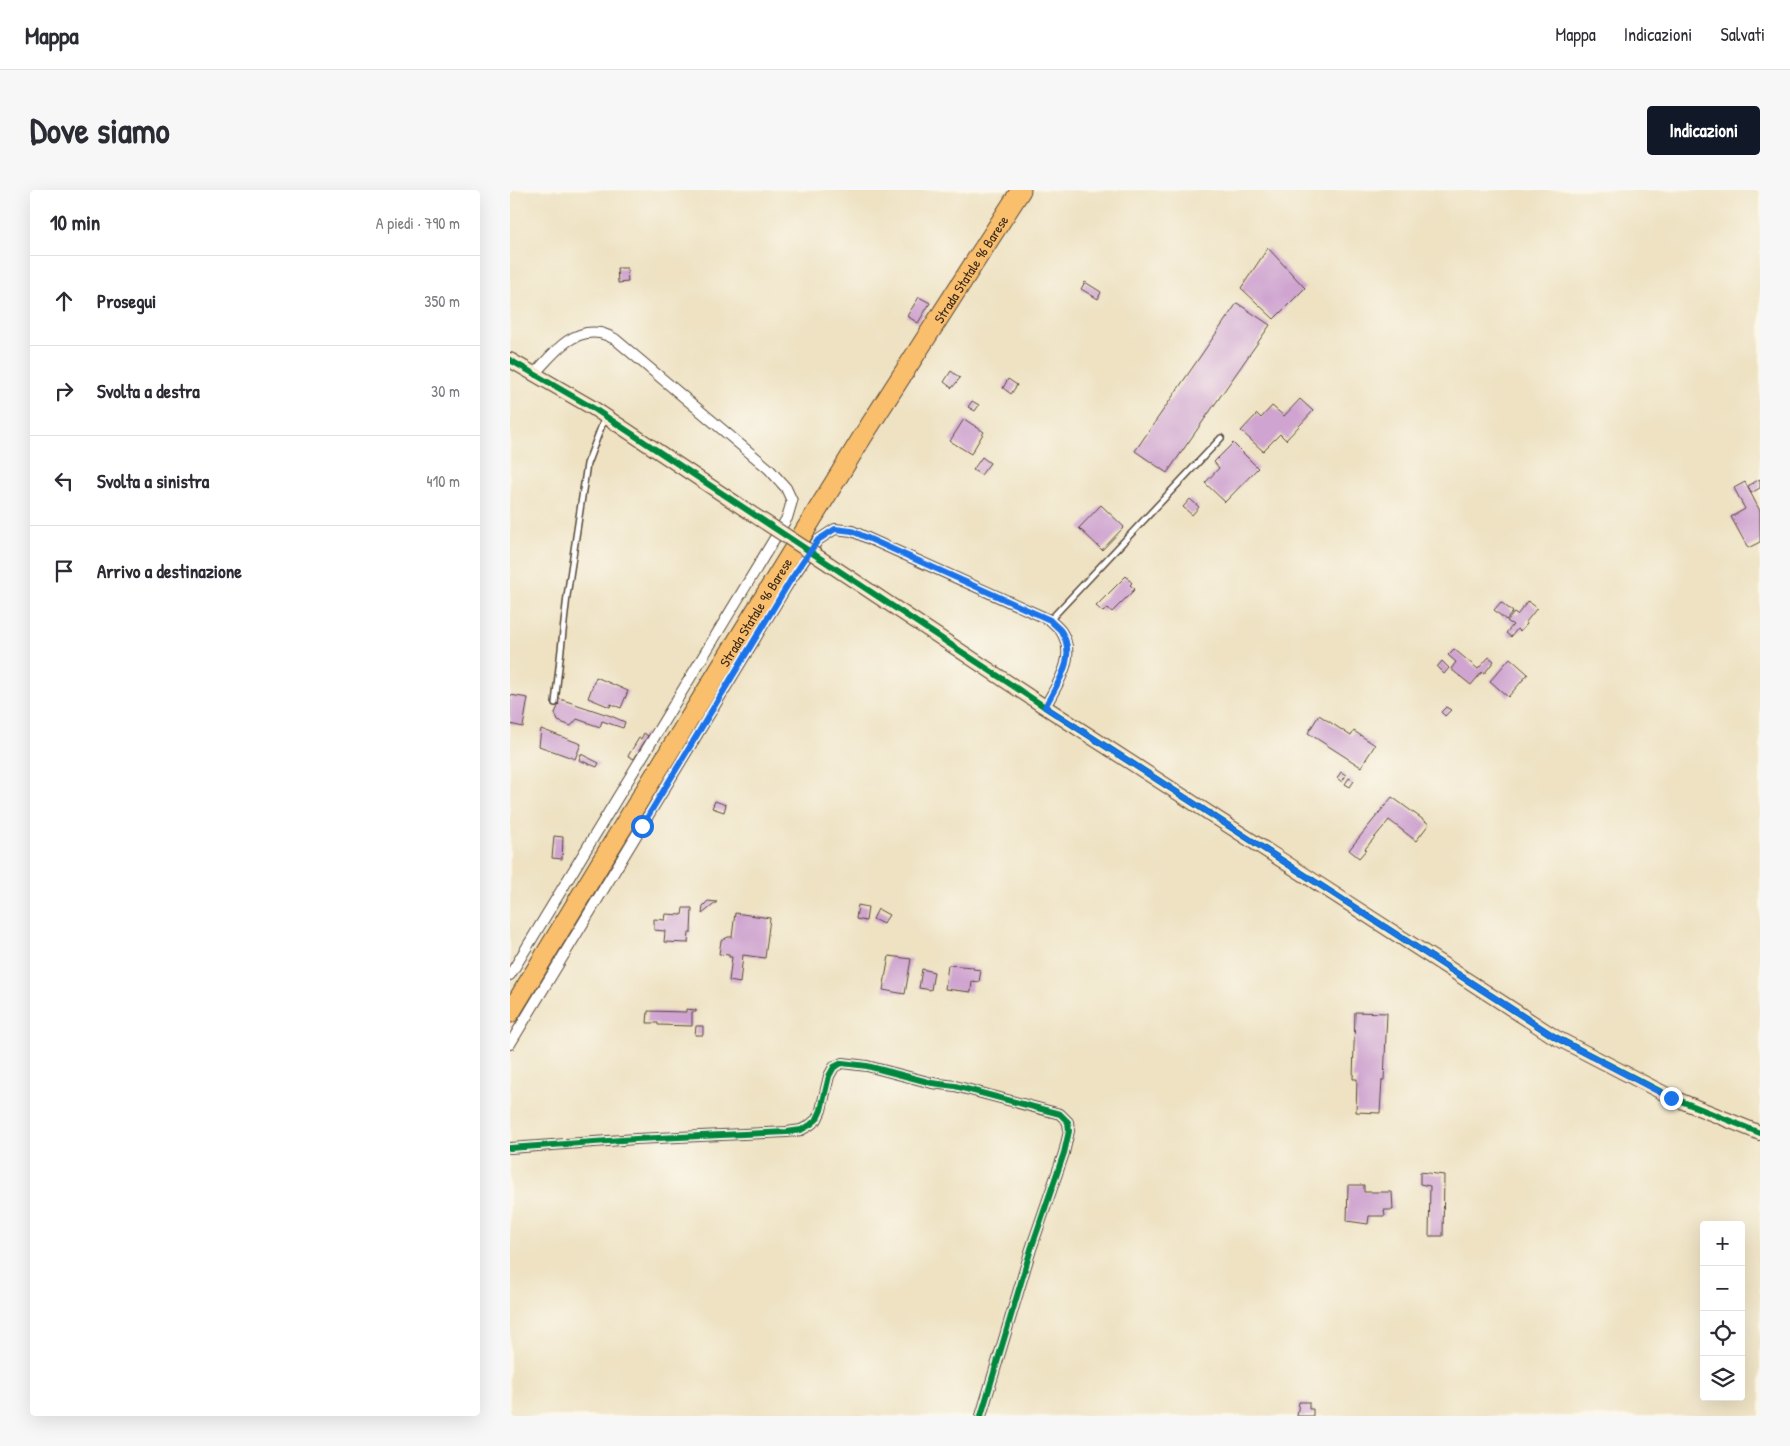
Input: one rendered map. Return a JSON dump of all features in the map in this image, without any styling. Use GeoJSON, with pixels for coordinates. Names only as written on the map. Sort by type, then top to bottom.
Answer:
{"type":"FeatureCollection","features":[{"type":"Feature","properties":{"kind":"highway","name":"Strada Statale 96 Barese"},"geometry":{"type":"LineString","coordinates":[[510,1013],[858,445],[1021,190]]}},
{"type":"Feature","properties":{"kind":"street"},"geometry":{"type":"LineString","coordinates":[[510,975],[787,518],[792,502],[786,488],[769,470],[615,339],[600,333],[579,334],[560,346],[535,373]]}},
{"type":"Feature","properties":{"kind":"street"},"geometry":{"type":"LineString","coordinates":[[510,360],[605,416],[1045,707],[1555,1037],[1671,1098],[1760,1133]]}},
{"type":"Feature","properties":{"kind":"street"},"geometry":{"type":"LineString","coordinates":[[510,1044],[790,581],[818,540],[835,529],[852,531],[1050,620],[1061,631],[1068,650],[1065,669],[1045,707]]}},
{"type":"Feature","properties":{"kind":"street"},"geometry":{"type":"LineString","coordinates":[[510,1148],[801,1130],[810,1126],[817,1119],[821,1110],[828,1076],[834,1067],[842,1063],[867,1066],[932,1083],[955,1086],[1060,1114],[1068,1122],[1069,1131],[1064,1153],[1031,1249],[981,1416]]}},
{"type":"Feature","properties":{"kind":"lane"},"geometry":{"type":"LineString","coordinates":[[555,703],[567,596],[587,464],[605,416]]}},
{"type":"Feature","properties":{"kind":"lane"},"geometry":{"type":"LineString","coordinates":[[1050,620],[1221,438]]}},
{"type":"Feature","properties":{"kind":"building"},"geometry":{"type":"Polygon","coordinates":[[[1268,248],[1305,288],[1274,319],[1241,288],[1268,248]]]}},
{"type":"Feature","properties":{"kind":"building"},"geometry":{"type":"Polygon","coordinates":[[[617,268],[627,268],[628,282],[618,283],[617,268]]]}},
{"type":"Feature","properties":{"kind":"building"},"geometry":{"type":"Polygon","coordinates":[[[1085,282],[1101,292],[1098,299],[1081,289],[1085,282]]]}},
{"type":"Feature","properties":{"kind":"building"},"geometry":{"type":"Polygon","coordinates":[[[919,297],[930,303],[918,323],[907,316],[919,297]]]}},
{"type":"Feature","properties":{"kind":"building"},"geometry":{"type":"Polygon","coordinates":[[[1237,303],[1270,325],[1167,473],[1135,451],[1237,303]]]}},
{"type":"Feature","properties":{"kind":"building"},"geometry":{"type":"Polygon","coordinates":[[[951,371],[960,378],[952,388],[944,382],[951,371]]]}},
{"type":"Feature","properties":{"kind":"building"},"geometry":{"type":"Polygon","coordinates":[[[1008,379],[1017,385],[1011,394],[1003,388],[1008,379]]]}},
{"type":"Feature","properties":{"kind":"building"},"geometry":{"type":"Polygon","coordinates":[[[1300,399],[1313,411],[1286,440],[1280,434],[1263,451],[1241,431],[1257,414],[1261,418],[1272,406],[1284,416],[1300,399]]]}},
{"type":"Feature","properties":{"kind":"building"},"geometry":{"type":"Polygon","coordinates":[[[972,401],[979,405],[975,411],[968,407],[972,401]]]}},
{"type":"Feature","properties":{"kind":"building"},"geometry":{"type":"Polygon","coordinates":[[[964,419],[984,432],[971,454],[950,441],[964,419]]]}},
{"type":"Feature","properties":{"kind":"building"},"geometry":{"type":"Polygon","coordinates":[[[1233,443],[1258,468],[1225,502],[1205,483],[1219,468],[1214,462],[1233,443]]]}},
{"type":"Feature","properties":{"kind":"building"},"geometry":{"type":"Polygon","coordinates":[[[982,457],[990,463],[981,475],[973,470],[982,457]]]}},
{"type":"Feature","properties":{"kind":"building"},"geometry":{"type":"Polygon","coordinates":[[[1760,479],[1760,488],[1751,493],[1748,486],[1760,479]]]}},
{"type":"Feature","properties":{"kind":"building"},"geometry":{"type":"Polygon","coordinates":[[[1745,482],[1760,511],[1760,542],[1748,548],[1731,517],[1745,509],[1734,488],[1745,482]]]}},
{"type":"Feature","properties":{"kind":"building"},"geometry":{"type":"Polygon","coordinates":[[[1190,499],[1199,507],[1192,515],[1183,507],[1190,499]]]}},
{"type":"Feature","properties":{"kind":"building"},"geometry":{"type":"Polygon","coordinates":[[[1101,505],[1124,527],[1102,550],[1079,528],[1101,505]]]}},
{"type":"Feature","properties":{"kind":"building"},"geometry":{"type":"Polygon","coordinates":[[[1126,576],[1132,583],[1130,585],[1135,589],[1112,612],[1108,608],[1103,612],[1096,606],[1126,576]]]}},
{"type":"Feature","properties":{"kind":"building"},"geometry":{"type":"Polygon","coordinates":[[[1528,601],[1537,608],[1520,632],[1517,629],[1511,637],[1506,633],[1513,625],[1507,621],[1514,613],[1517,615],[1528,601]]]}},
{"type":"Feature","properties":{"kind":"building"},"geometry":{"type":"Polygon","coordinates":[[[1501,602],[1513,612],[1506,620],[1494,610],[1501,602]]]}},
{"type":"Feature","properties":{"kind":"building"},"geometry":{"type":"Polygon","coordinates":[[[1454,649],[1478,669],[1489,657],[1494,661],[1484,674],[1482,672],[1471,685],[1451,669],[1456,662],[1448,655],[1454,649]]]}},
{"type":"Feature","properties":{"kind":"building"},"geometry":{"type":"Polygon","coordinates":[[[1510,658],[1528,674],[1508,697],[1490,681],[1510,658]]]}},
{"type":"Feature","properties":{"kind":"building"},"geometry":{"type":"Polygon","coordinates":[[[1442,661],[1449,668],[1444,674],[1437,667],[1442,661]]]}},
{"type":"Feature","properties":{"kind":"building"},"geometry":{"type":"Polygon","coordinates":[[[596,677],[628,691],[621,708],[611,704],[610,707],[588,698],[596,677]]]}},
{"type":"Feature","properties":{"kind":"building"},"geometry":{"type":"Polygon","coordinates":[[[510,695],[528,698],[523,727],[510,724],[510,695]]]}},
{"type":"Feature","properties":{"kind":"building"},"geometry":{"type":"Polygon","coordinates":[[[557,698],[625,722],[623,728],[602,721],[600,727],[577,719],[571,726],[558,721],[555,713],[559,704],[555,703],[557,698]]]}},
{"type":"Feature","properties":{"kind":"building"},"geometry":{"type":"Polygon","coordinates":[[[1446,707],[1451,710],[1445,716],[1441,712],[1446,707]]]}},
{"type":"Feature","properties":{"kind":"building"},"geometry":{"type":"Polygon","coordinates":[[[1319,715],[1351,736],[1354,731],[1375,745],[1361,767],[1308,733],[1319,715]]]}},
{"type":"Feature","properties":{"kind":"building"},"geometry":{"type":"Polygon","coordinates":[[[541,729],[581,744],[575,759],[539,746],[541,729]]]}},
{"type":"Feature","properties":{"kind":"building"},"geometry":{"type":"Polygon","coordinates":[[[644,733],[648,736],[634,759],[628,756],[639,738],[641,739],[644,733]]]}},
{"type":"Feature","properties":{"kind":"building"},"geometry":{"type":"Polygon","coordinates":[[[581,754],[599,763],[597,767],[579,760],[581,754]]]}},
{"type":"Feature","properties":{"kind":"building"},"geometry":{"type":"Polygon","coordinates":[[[1341,772],[1346,775],[1342,782],[1337,778],[1341,772]]]}},
{"type":"Feature","properties":{"kind":"building"},"geometry":{"type":"Polygon","coordinates":[[[1349,778],[1354,781],[1350,787],[1345,784],[1349,778]]]}},
{"type":"Feature","properties":{"kind":"building"},"geometry":{"type":"Polygon","coordinates":[[[1392,797],[1429,824],[1416,841],[1389,820],[1359,858],[1349,850],[1392,797]]]}},
{"type":"Feature","properties":{"kind":"building"},"geometry":{"type":"Polygon","coordinates":[[[715,801],[726,805],[724,812],[712,808],[715,801]]]}},
{"type":"Feature","properties":{"kind":"building"},"geometry":{"type":"Polygon","coordinates":[[[554,836],[563,837],[562,859],[552,858],[554,836]]]}},
{"type":"Feature","properties":{"kind":"building"},"geometry":{"type":"Polygon","coordinates":[[[708,901],[717,902],[702,914],[703,906],[708,901]]]}},
{"type":"Feature","properties":{"kind":"building"},"geometry":{"type":"Polygon","coordinates":[[[858,905],[868,907],[866,921],[856,919],[858,905]]]}},
{"type":"Feature","properties":{"kind":"building"},"geometry":{"type":"Polygon","coordinates":[[[683,908],[692,908],[691,933],[689,933],[688,943],[664,942],[665,931],[654,930],[654,919],[665,920],[666,914],[682,915],[683,908]]]}},
{"type":"Feature","properties":{"kind":"building"},"geometry":{"type":"Polygon","coordinates":[[[878,909],[889,915],[883,924],[873,919],[878,909]]]}},
{"type":"Feature","properties":{"kind":"building"},"geometry":{"type":"Polygon","coordinates":[[[735,913],[770,918],[765,958],[743,955],[740,983],[729,981],[732,957],[719,954],[721,941],[732,937],[735,913]]]}},
{"type":"Feature","properties":{"kind":"building"},"geometry":{"type":"Polygon","coordinates":[[[889,956],[911,959],[905,994],[883,990],[889,956]]]}},
{"type":"Feature","properties":{"kind":"building"},"geometry":{"type":"Polygon","coordinates":[[[948,965],[973,967],[973,969],[981,970],[979,982],[972,981],[971,992],[945,989],[948,965]]]}},
{"type":"Feature","properties":{"kind":"building"},"geometry":{"type":"Polygon","coordinates":[[[922,969],[934,972],[931,990],[919,988],[922,969]]]}},
{"type":"Feature","properties":{"kind":"building"},"geometry":{"type":"Polygon","coordinates":[[[686,1009],[696,1010],[696,1012],[692,1012],[692,1026],[647,1023],[648,1011],[686,1012],[686,1009]]]}},
{"type":"Feature","properties":{"kind":"building"},"geometry":{"type":"Polygon","coordinates":[[[1355,1012],[1387,1013],[1384,1080],[1382,1080],[1380,1113],[1356,1112],[1357,1079],[1353,1079],[1355,1012]]]}},
{"type":"Feature","properties":{"kind":"building"},"geometry":{"type":"Polygon","coordinates":[[[696,1026],[703,1026],[703,1035],[695,1035],[696,1026]]]}},
{"type":"Feature","properties":{"kind":"building"},"geometry":{"type":"Polygon","coordinates":[[[1420,1172],[1444,1175],[1443,1236],[1429,1236],[1430,1186],[1420,1184],[1420,1172]]]}},
{"type":"Feature","properties":{"kind":"building"},"geometry":{"type":"Polygon","coordinates":[[[1348,1185],[1364,1185],[1364,1192],[1392,1192],[1393,1210],[1384,1210],[1385,1216],[1369,1216],[1368,1224],[1347,1221],[1348,1185]]]}},
{"type":"Feature","properties":{"kind":"building"},"geometry":{"type":"Polygon","coordinates":[[[1299,1402],[1309,1402],[1309,1409],[1313,1409],[1313,1416],[1297,1416],[1299,1402]]]}},
{"type":"Feature","properties":{"kind":"cycle path"},"geometry":{"type":"LineString","coordinates":[[510,360],[593,408],[1045,707],[1555,1037],[1671,1097],[1760,1133]]}},
{"type":"Feature","properties":{"kind":"cycle path"},"geometry":{"type":"LineString","coordinates":[[510,1148],[801,1130],[817,1119],[829,1076],[834,1067],[842,1063],[867,1066],[932,1083],[955,1086],[1060,1114],[1068,1122],[1069,1131],[1064,1153],[1031,1249],[981,1416]]}},
{"type":"Feature","properties":{"kind":"route"},"geometry":{"type":"LineString","coordinates":[[642,826],[790,581],[818,540],[835,529],[852,531],[1050,620],[1061,631],[1068,650],[1065,669],[1045,707],[1555,1037],[1671,1098]]}}]}
